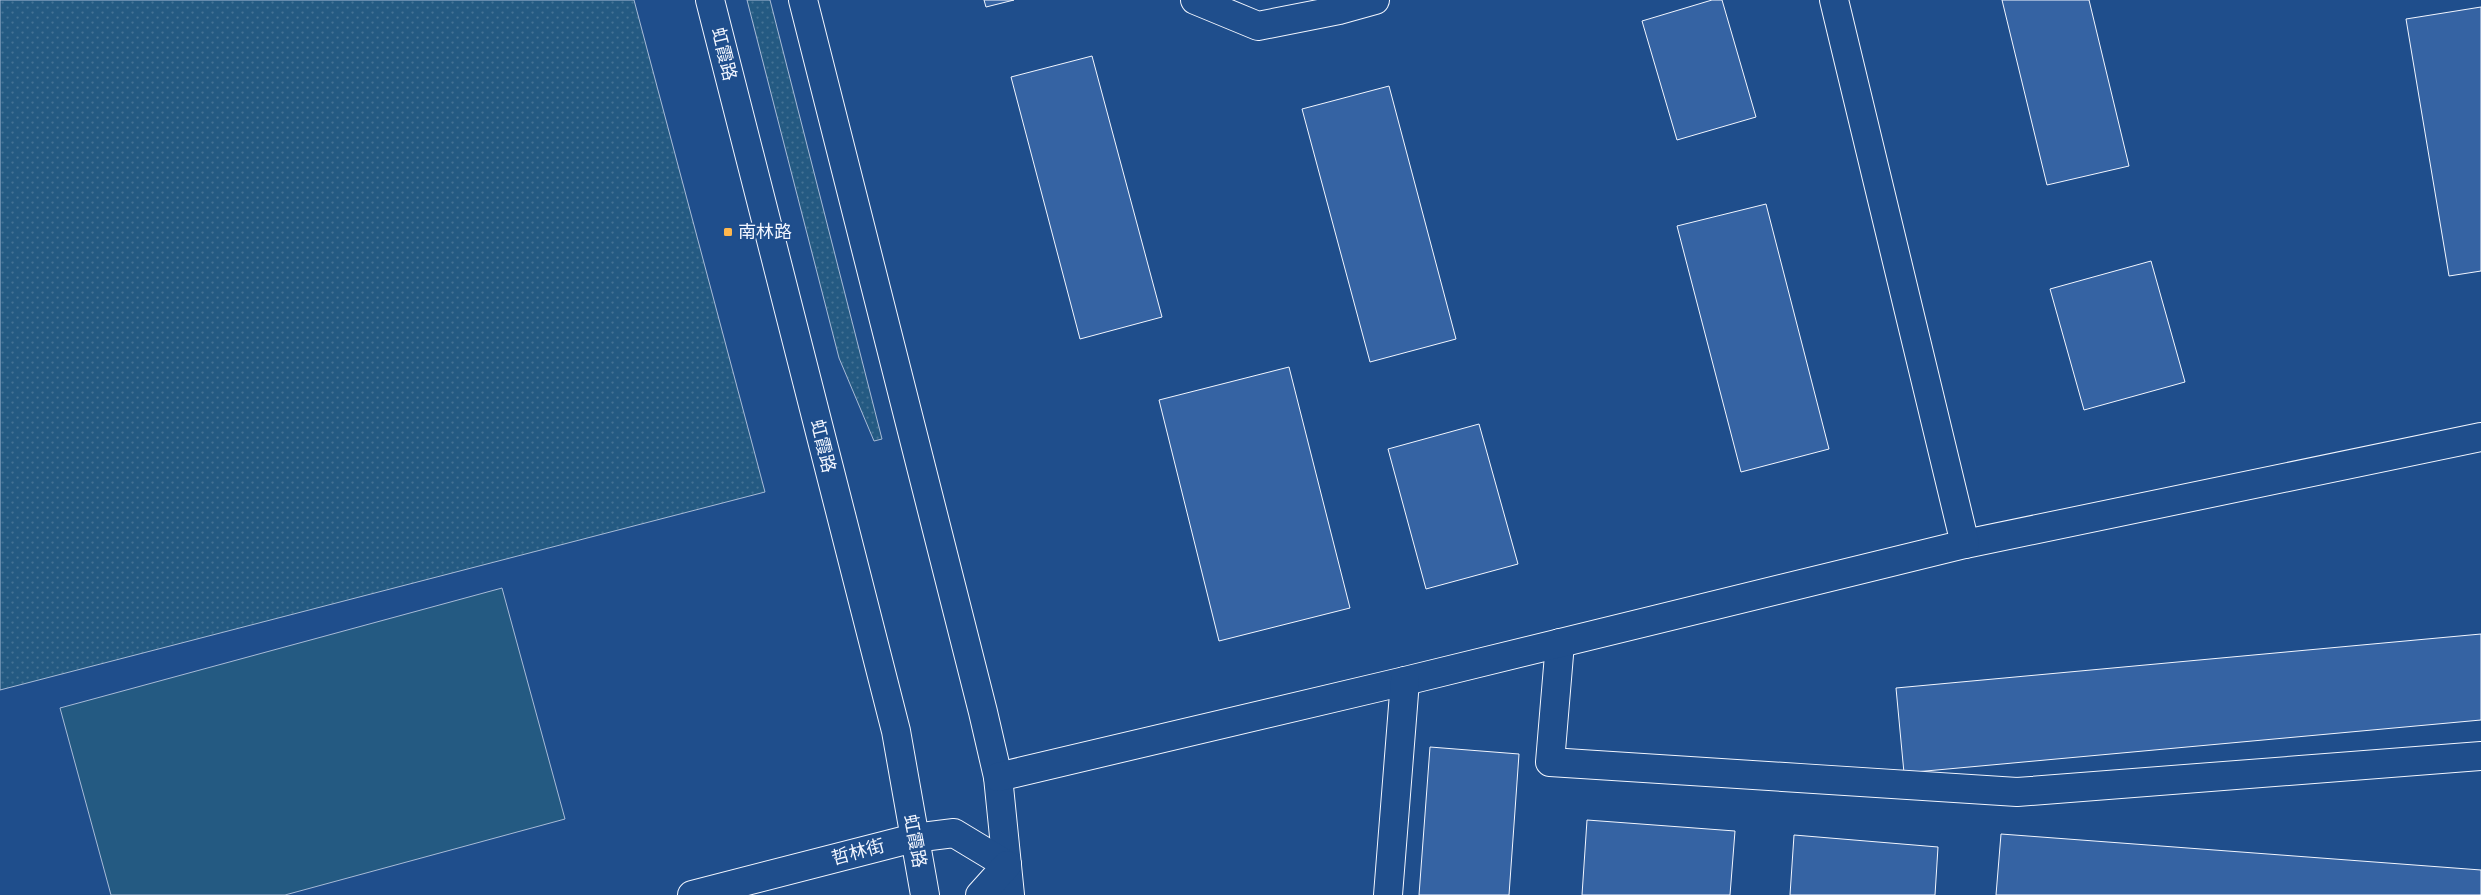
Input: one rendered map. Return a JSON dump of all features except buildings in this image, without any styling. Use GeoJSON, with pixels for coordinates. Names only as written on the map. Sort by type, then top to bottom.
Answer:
{"type":"FeatureCollection","features":[{"type":"Feature","properties":{"kind":"street","name":"虹霞路"},"geometry":{"type":"LineString","coordinates":[[710,0],[896,731],[925,895]]}},
{"type":"Feature","properties":{"kind":"street"},"geometry":{"type":"LineString","coordinates":[[803,0],[998,777],[1010,895]]}},
{"type":"Feature","properties":{"kind":"street"},"geometry":{"type":"LineString","coordinates":[[1195,0],[1258,26],[1339,10],[1376,0]]}},
{"type":"Feature","properties":{"kind":"street"},"geometry":{"type":"LineString","coordinates":[[1834,0],[1965,544]]}},
{"type":"Feature","properties":{"kind":"street"},"geometry":{"type":"LineString","coordinates":[[998,777],[1405,681],[1965,544],[2481,437]]}},
{"type":"Feature","properties":{"kind":"street"},"geometry":{"type":"LineString","coordinates":[[1560,643],[1550,762],[2017,792],[2481,756]]}},
{"type":"Feature","properties":{"kind":"street"},"geometry":{"type":"LineString","coordinates":[[1388,895],[1405,681]]}},
{"type":"Feature","properties":{"kind":"street","name":"哲林街"},"geometry":{"type":"LineString","coordinates":[[692,895],[914,838],[954,833],[1007,865]]}},
{"type":"Feature","properties":{"kind":"street"},"geometry":{"type":"LineString","coordinates":[[980,895],[1007,865]]}},
{"type":"Feature","properties":{"kind":"shaded area"},"geometry":{"type":"Polygon","coordinates":[[[0,0],[634,0],[765,492],[0,690],[0,0]]]}},
{"type":"Feature","properties":{"kind":"shaded area"},"geometry":{"type":"Polygon","coordinates":[[[747,0],[770,0],[882,439],[874,441],[839,358],[747,0]]]}},
{"type":"Feature","properties":{"kind":"shaded area"},"geometry":{"type":"Polygon","coordinates":[[[502,588],[565,819],[285,895],[111,895],[60,708],[502,588]]]}},
{"type":"Feature","properties":{"kind":"place","name":"南林路"},"geometry":{"type":"Point","coordinates":[728,232]}}]}
